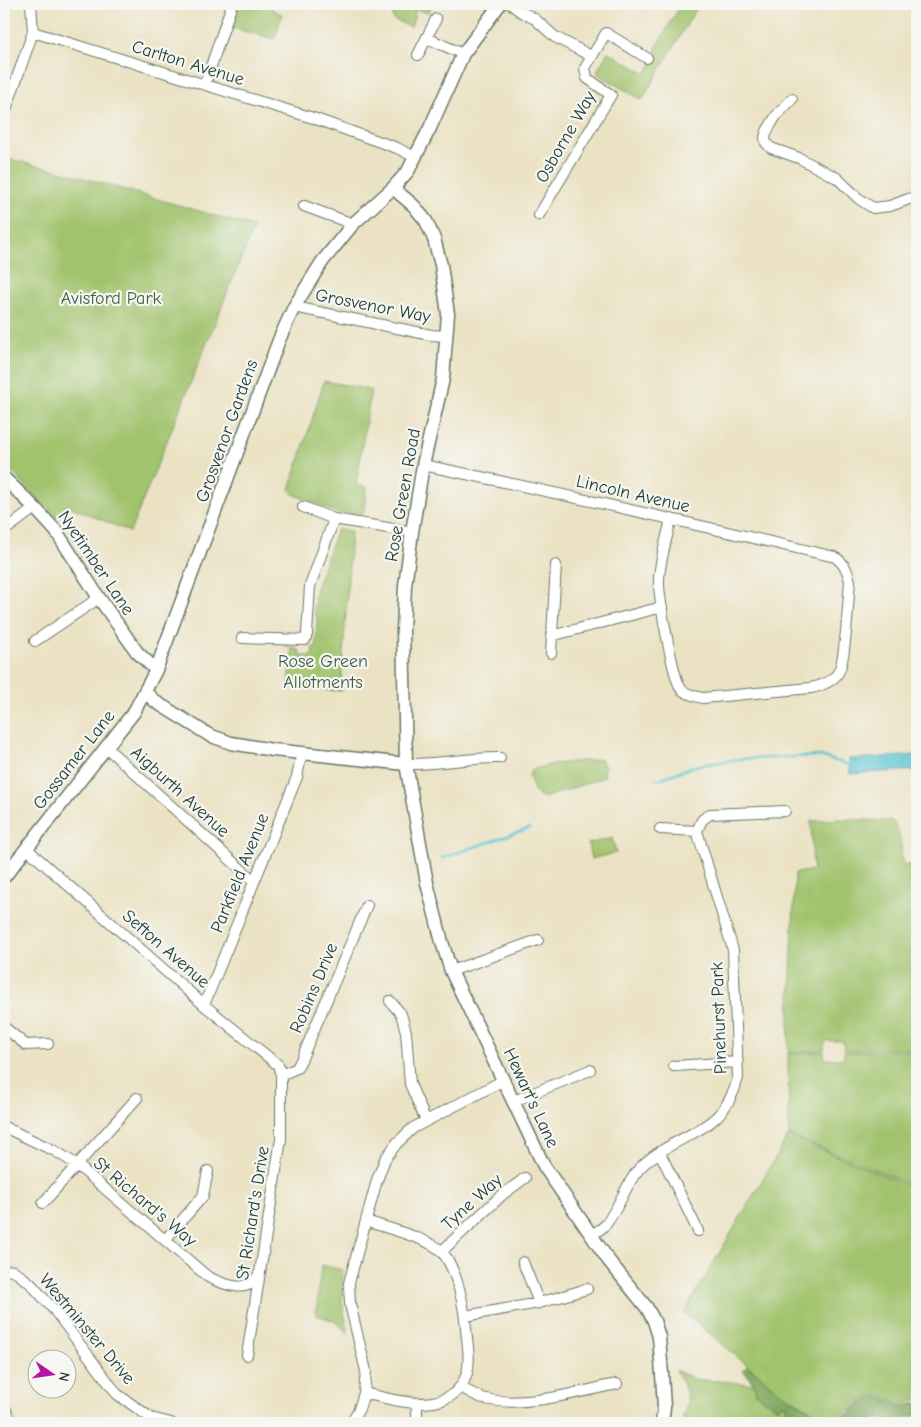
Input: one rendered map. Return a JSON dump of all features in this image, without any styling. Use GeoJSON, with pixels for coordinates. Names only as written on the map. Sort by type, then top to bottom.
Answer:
{"type":"FeatureCollection","features":[{"type":"Feature","properties":{"kind":"street"},"geometry":{"type":"LineString","coordinates":[[4,115],[33,32],[31,4]]}},
{"type":"Feature","properties":{"kind":"street"},"geometry":{"type":"LineString","coordinates":[[205,84],[232,4]]}},
{"type":"Feature","properties":{"kind":"street"},"geometry":{"type":"LineString","coordinates":[[393,188],[408,171],[416,157],[463,54],[500,4]]}},
{"type":"Feature","properties":{"kind":"street"},"geometry":{"type":"LineString","coordinates":[[511,4],[535,19],[555,38],[591,56]]}},
{"type":"Feature","properties":{"kind":"street"},"geometry":{"type":"LineString","coordinates":[[418,55],[436,18]]}},
{"type":"Feature","properties":{"kind":"street","name":"Carlton Avenue"},"geometry":{"type":"LineString","coordinates":[[33,32],[322,122],[398,148],[416,157]]}},
{"type":"Feature","properties":{"kind":"street","name":"Osborne Way"},"geometry":{"type":"LineString","coordinates":[[539,215],[611,95],[588,78],[585,68],[606,33],[647,58]]}},
{"type":"Feature","properties":{"kind":"street"},"geometry":{"type":"LineString","coordinates":[[427,38],[463,54]]}},
{"type":"Feature","properties":{"kind":"street"},"geometry":{"type":"LineString","coordinates":[[792,99],[776,116],[767,131],[766,143],[771,148],[799,158],[837,178],[859,199],[873,208],[890,206],[917,196]]}},
{"type":"Feature","properties":{"kind":"street","name":"Grosvenor Gardens"},"geometry":{"type":"LineString","coordinates":[[134,712],[146,693],[156,670],[279,340],[294,307],[322,262],[353,224],[393,188]]}},
{"type":"Feature","properties":{"kind":"street","name":"Rose Green Road"},"geometry":{"type":"LineString","coordinates":[[393,188],[420,213],[434,239],[441,265],[448,314],[443,378],[423,465],[412,532],[406,586],[403,631],[406,764]]}},
{"type":"Feature","properties":{"kind":"street"},"geometry":{"type":"LineString","coordinates":[[304,206],[353,224]]}},
{"type":"Feature","properties":{"kind":"street","name":"Grosvenor Way"},"geometry":{"type":"LineString","coordinates":[[294,307],[431,336],[447,336]]}},
{"type":"Feature","properties":{"kind":"street","name":"Lincoln Avenue"},"geometry":{"type":"LineString","coordinates":[[423,465],[671,518],[835,557],[843,562],[850,582],[843,660],[838,673],[820,686],[703,698],[690,695],[682,690],[677,682],[662,607]]}},
{"type":"Feature","properties":{"kind":"street","name":"Nyetimber Lane"},"geometry":{"type":"LineString","coordinates":[[4,478],[56,531],[99,598],[137,652],[156,670]]}},
{"type":"Feature","properties":{"kind":"street"},"geometry":{"type":"LineString","coordinates":[[303,507],[334,519],[412,532]]}},
{"type":"Feature","properties":{"kind":"street"},"geometry":{"type":"LineString","coordinates":[[4,531],[35,508]]}},
{"type":"Feature","properties":{"kind":"street"},"geometry":{"type":"LineString","coordinates":[[552,636],[662,607],[659,579],[671,518]]}},
{"type":"Feature","properties":{"kind":"street"},"geometry":{"type":"LineString","coordinates":[[242,638],[305,640],[310,586],[334,519]]}},
{"type":"Feature","properties":{"kind":"street"},"geometry":{"type":"LineString","coordinates":[[551,653],[556,565]]}},
{"type":"Feature","properties":{"kind":"street"},"geometry":{"type":"LineString","coordinates":[[35,641],[99,598]]}},
{"type":"Feature","properties":{"kind":"street"},"geometry":{"type":"LineString","coordinates":[[146,693],[156,702],[220,740],[273,750],[406,764],[500,758]]}},
{"type":"Feature","properties":{"kind":"street","name":"Gossamer Lane"},"geometry":{"type":"LineString","coordinates":[[4,877],[134,712]]}},
{"type":"Feature","properties":{"kind":"street","name":"Aigburth Avenue"},"geometry":{"type":"LineString","coordinates":[[107,748],[254,881]]}},
{"type":"Feature","properties":{"kind":"street","name":"Parkfield Avenue"},"geometry":{"type":"LineString","coordinates":[[204,1005],[297,777],[302,752]]}},
{"type":"Feature","properties":{"kind":"street","name":"Hewart's Lane"},"geometry":{"type":"LineString","coordinates":[[406,764],[427,883],[451,971],[544,1166],[609,1261],[647,1308],[654,1322],[659,1337],[662,1374],[664,1407],[662,1423]]}},
{"type":"Feature","properties":{"kind":"street"},"geometry":{"type":"LineString","coordinates":[[660,829],[697,831],[702,820],[710,814],[785,811]]}},
{"type":"Feature","properties":{"kind":"street","name":"Pinehurst Park"},"geometry":{"type":"LineString","coordinates":[[591,1236],[605,1225],[636,1174],[646,1163],[719,1116],[734,1092],[738,1078],[733,950],[697,831]]}},
{"type":"Feature","properties":{"kind":"street","name":"Sefton Avenue"},"geometry":{"type":"LineString","coordinates":[[26,848],[204,1005],[278,1065],[281,1076]]}},
{"type":"Feature","properties":{"kind":"street","name":"Robins Drive"},"geometry":{"type":"LineString","coordinates":[[281,1076],[297,1068],[302,1058],[367,904]]}},
{"type":"Feature","properties":{"kind":"street"},"geometry":{"type":"LineString","coordinates":[[451,971],[538,940]]}},
{"type":"Feature","properties":{"kind":"street"},"geometry":{"type":"LineString","coordinates":[[390,1001],[400,1014],[406,1032],[410,1084],[426,1121]]}},
{"type":"Feature","properties":{"kind":"street"},"geometry":{"type":"LineString","coordinates":[[4,1027],[26,1045],[48,1044]]}},
{"type":"Feature","properties":{"kind":"street"},"geometry":{"type":"LineString","coordinates":[[674,1066],[738,1062]]}},
{"type":"Feature","properties":{"kind":"street"},"geometry":{"type":"LineString","coordinates":[[514,1101],[590,1070]]}},
{"type":"Feature","properties":{"kind":"street","name":"St Richard's Drive"},"geometry":{"type":"LineString","coordinates":[[247,1355],[280,1149],[282,1119],[281,1076]]}},
{"type":"Feature","properties":{"kind":"street"},"geometry":{"type":"LineString","coordinates":[[351,1423],[359,1409],[364,1393],[366,1371],[350,1304],[350,1283],[377,1180],[385,1160],[397,1143],[414,1128],[504,1080]]}},
{"type":"Feature","properties":{"kind":"street"},"geometry":{"type":"LineString","coordinates":[[43,1203],[137,1098]]}},
{"type":"Feature","properties":{"kind":"street","name":"St Richard's Way"},"geometry":{"type":"LineString","coordinates":[[4,1127],[55,1151],[76,1164],[208,1277],[222,1283],[242,1287],[250,1285],[256,1280],[260,1272]]}},
{"type":"Feature","properties":{"kind":"street"},"geometry":{"type":"LineString","coordinates":[[660,1153],[698,1231]]}},
{"type":"Feature","properties":{"kind":"street"},"geometry":{"type":"LineString","coordinates":[[165,1240],[203,1196],[208,1172]]}},
{"type":"Feature","properties":{"kind":"street","name":"Tyne Way"},"geometry":{"type":"LineString","coordinates":[[442,1252],[502,1195],[525,1178]]}},
{"type":"Feature","properties":{"kind":"street"},"geometry":{"type":"LineString","coordinates":[[364,1393],[404,1403],[417,1404],[442,1400],[461,1388],[467,1372],[468,1354],[465,1316],[452,1268],[442,1252],[427,1242],[366,1221]]}},
{"type":"Feature","properties":{"kind":"street"},"geometry":{"type":"LineString","coordinates":[[523,1262],[539,1303]]}},
{"type":"Feature","properties":{"kind":"street","name":"Westminster Drive"},"geometry":{"type":"LineString","coordinates":[[4,1270],[14,1272],[30,1283],[55,1311],[117,1394],[151,1418],[171,1423]]}},
{"type":"Feature","properties":{"kind":"street"},"geometry":{"type":"LineString","coordinates":[[465,1316],[539,1303],[587,1289]]}},
{"type":"Feature","properties":{"kind":"street"},"geometry":{"type":"LineString","coordinates":[[461,1388],[485,1399],[507,1402],[532,1401],[617,1384]]}},
{"type":"Feature","properties":{"kind":"street"},"geometry":{"type":"LineString","coordinates":[[417,1404],[417,1423]]}},
{"type":"Feature","properties":{"kind":"street"},"geometry":{"type":"LineString","coordinates":[[4,1406],[12,1423]]}},
{"type":"Feature","properties":{"kind":"green space"},"geometry":{"type":"Polygon","coordinates":[[[240,4],[274,4],[272,10],[282,14],[275,39],[232,28],[240,4]]]}},
{"type":"Feature","properties":{"kind":"green space"},"geometry":{"type":"Polygon","coordinates":[[[406,4],[432,4],[429,13],[416,10],[411,27],[394,20],[392,13],[407,9],[406,4]]]}},
{"type":"Feature","properties":{"kind":"green space"},"geometry":{"type":"Polygon","coordinates":[[[681,4],[699,4],[642,100],[598,74],[597,71],[608,52],[646,74],[658,52],[655,50],[681,4]]]}},
{"type":"Feature","properties":{"kind":"green space","name":"Avisford Park"},"geometry":{"type":"Polygon","coordinates":[[[4,156],[12,160],[56,170],[254,227],[130,532],[67,505],[57,517],[4,463],[4,156]]]}},
{"type":"Feature","properties":{"kind":"green space"},"geometry":{"type":"Polygon","coordinates":[[[324,381],[371,390],[356,485],[367,487],[363,515],[345,512],[340,514],[293,494],[290,489],[324,381]]]}},
{"type":"Feature","properties":{"kind":"green space","name":"Rose Green Allotments"},"geometry":{"type":"Polygon","coordinates":[[[337,529],[351,531],[341,691],[289,687],[292,648],[299,650],[301,656],[312,656],[313,647],[316,647],[317,618],[314,612],[315,591],[337,529]]]}},
{"type":"Feature","properties":{"kind":"green space"},"geometry":{"type":"Polygon","coordinates":[[[600,759],[605,767],[604,777],[544,798],[537,795],[529,774],[532,770],[540,767],[600,759]]]}},
{"type":"Feature","properties":{"kind":"green space"},"geometry":{"type":"Polygon","coordinates":[[[839,819],[892,821],[898,830],[903,865],[917,864],[917,1049],[844,1050],[843,1041],[825,1041],[824,1050],[788,1053],[795,873],[813,870],[811,821],[839,819]]]}},
{"type":"Feature","properties":{"kind":"green space"},"geometry":{"type":"Polygon","coordinates":[[[612,838],[616,853],[591,859],[588,844],[612,838]]]}},
{"type":"Feature","properties":{"kind":"green space"},"geometry":{"type":"Polygon","coordinates":[[[917,1051],[917,1187],[789,1135],[788,1054],[824,1052],[825,1059],[844,1059],[844,1052],[917,1051]]]}},
{"type":"Feature","properties":{"kind":"green space"},"geometry":{"type":"Polygon","coordinates":[[[788,1136],[917,1189],[917,1400],[902,1404],[877,1394],[856,1402],[836,1423],[832,1423],[779,1391],[684,1313],[788,1136]]]}},
{"type":"Feature","properties":{"kind":"green space"},"geometry":{"type":"Polygon","coordinates":[[[321,1265],[343,1270],[342,1302],[348,1333],[335,1321],[316,1315],[321,1265]]]}},
{"type":"Feature","properties":{"kind":"green space"},"geometry":{"type":"Polygon","coordinates":[[[747,1366],[779,1391],[830,1423],[799,1423],[788,1418],[784,1414],[787,1406],[783,1404],[777,1408],[756,1394],[755,1386],[743,1370],[747,1366]]]}},
{"type":"Feature","properties":{"kind":"green space"},"geometry":{"type":"Polygon","coordinates":[[[676,1370],[694,1379],[753,1384],[756,1394],[777,1408],[783,1404],[787,1407],[788,1420],[798,1423],[683,1423],[687,1395],[676,1370]]]}},
{"type":"Feature","properties":{"kind":"green space"},"geometry":{"type":"Polygon","coordinates":[[[877,1396],[902,1406],[917,1403],[917,1414],[890,1421],[881,1417],[869,1420],[867,1423],[838,1423],[857,1404],[877,1396]]]}},
{"type":"Feature","properties":{"kind":"green space"},"geometry":{"type":"Polygon","coordinates":[[[917,1414],[917,1423],[867,1423],[869,1420],[881,1417],[890,1421],[917,1414]]]}},
{"type":"Feature","properties":{"kind":"water"},"geometry":{"type":"Polygon","coordinates":[[[917,755],[917,770],[850,774],[849,759],[917,755]]]}},
{"type":"Feature","properties":{"kind":"waterway"},"geometry":{"type":"LineString","coordinates":[[656,780],[695,766],[739,759],[820,756],[849,765]]}},
{"type":"Feature","properties":{"kind":"waterway"},"geometry":{"type":"LineString","coordinates":[[442,858],[530,828]]}}]}
